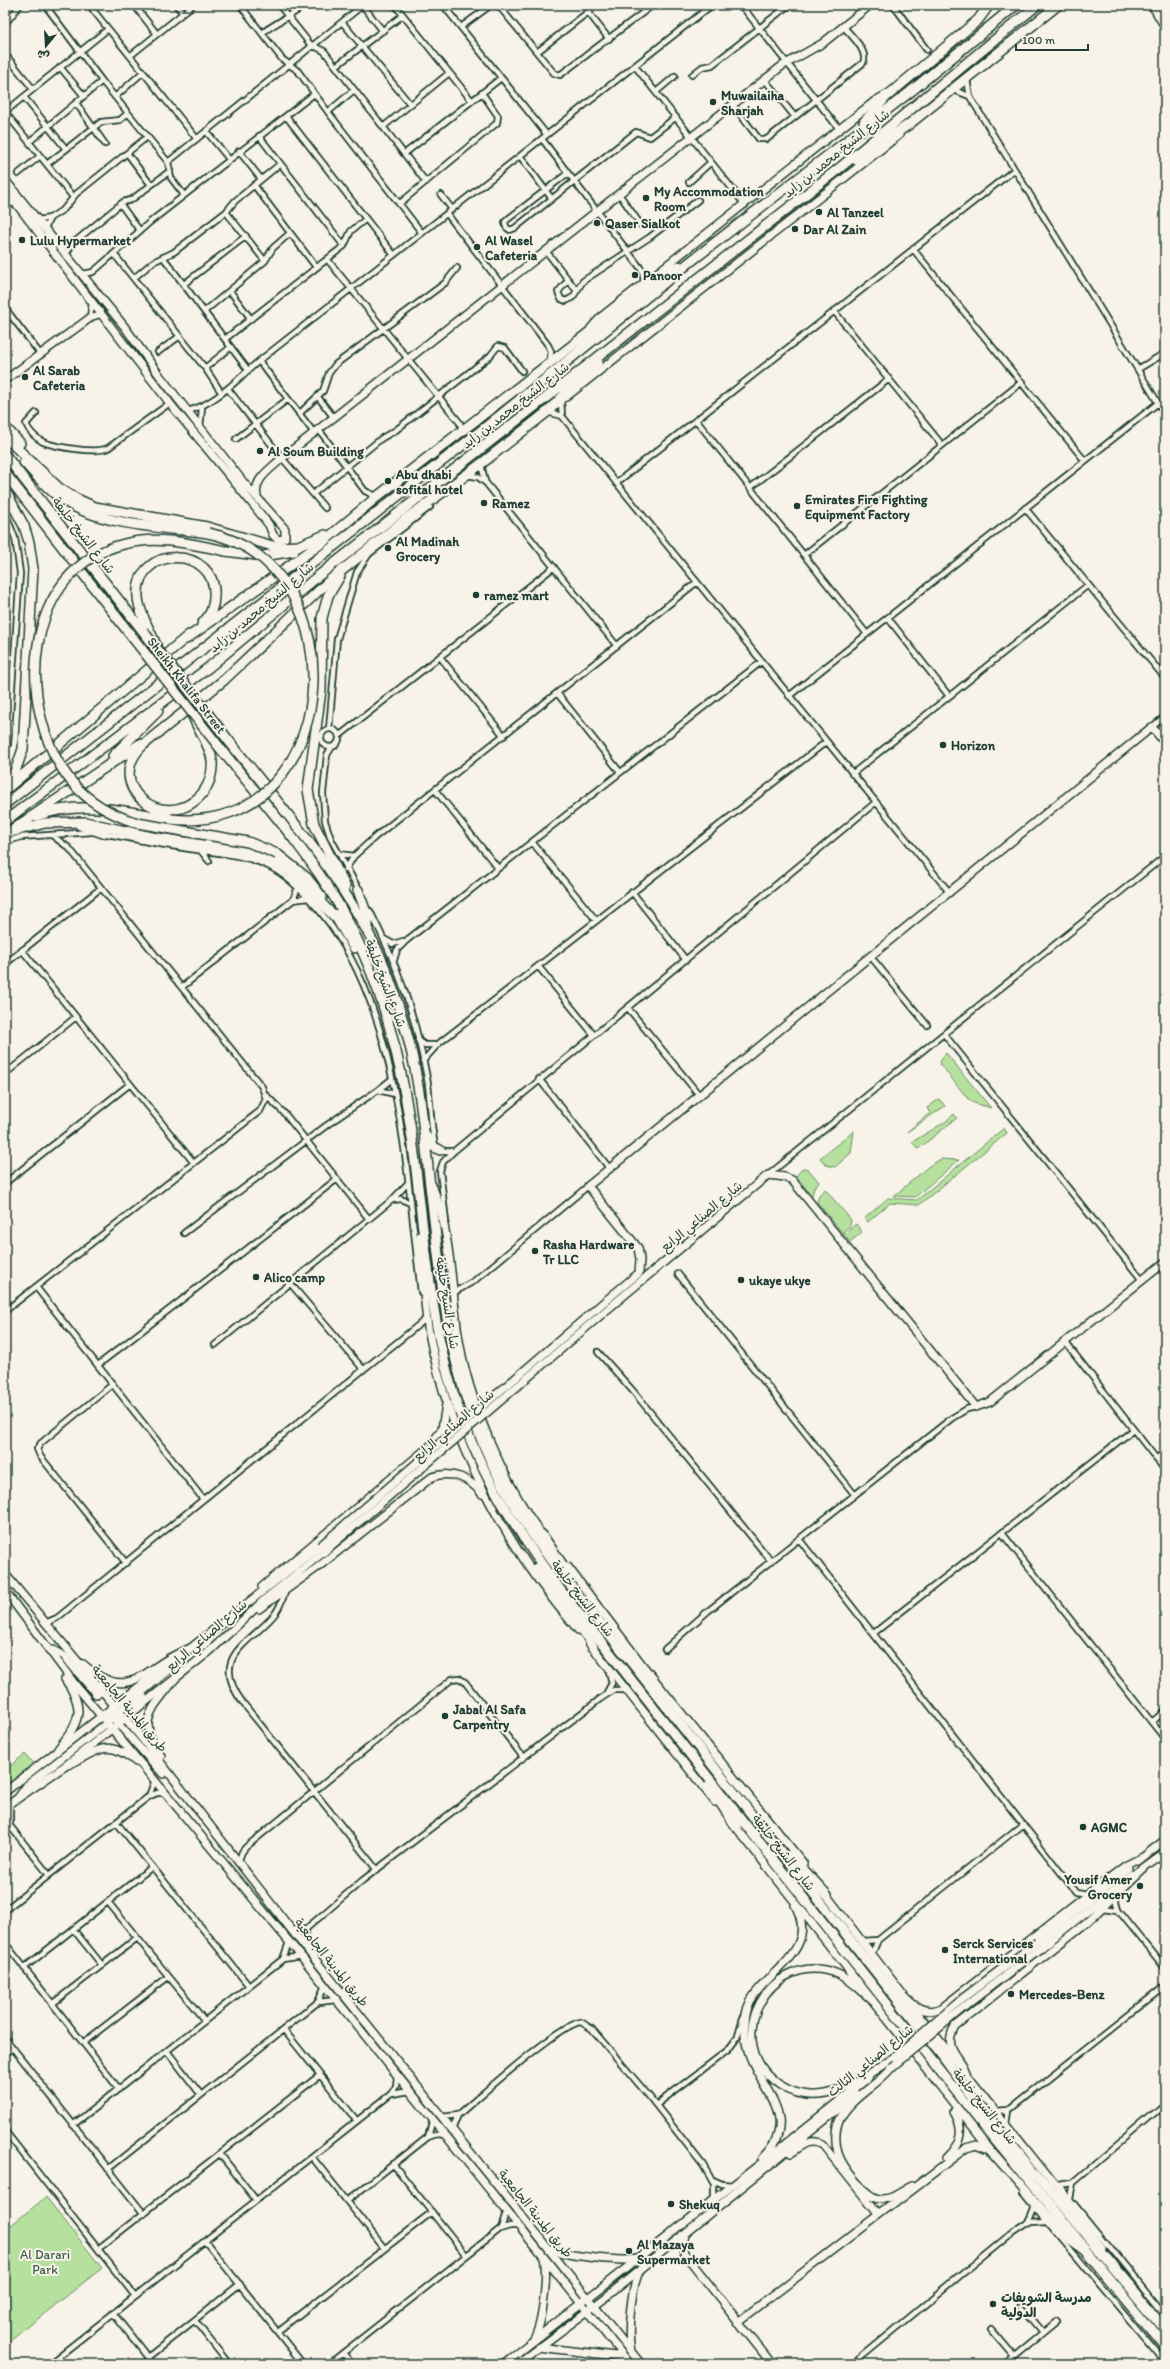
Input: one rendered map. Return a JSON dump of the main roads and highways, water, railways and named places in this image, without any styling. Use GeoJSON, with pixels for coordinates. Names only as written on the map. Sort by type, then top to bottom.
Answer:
{"type":"FeatureCollection","features":[{"type":"Feature","properties":{"kind":"highway"},"geometry":{"type":"LineString","coordinates":[[972,26],[983,5]]}},
{"type":"Feature","properties":{"kind":"highway"},"geometry":{"type":"LineString","coordinates":[[858,130],[876,108],[897,88],[972,26],[989,5]]}},
{"type":"Feature","properties":{"kind":"highway","name":"شارع الشيخ محمد بن زايد"},"geometry":{"type":"LineString","coordinates":[[5,804],[487,426],[690,262],[858,130],[910,92],[1016,5]]}},
{"type":"Feature","properties":{"kind":"highway"},"geometry":{"type":"LineString","coordinates":[[842,166],[870,152],[908,125],[1058,5]]}},
{"type":"Feature","properties":{"kind":"highway","name":"شارع الشيخ محمد بن زايد"},"geometry":{"type":"LineString","coordinates":[[5,821],[208,668],[317,577],[572,375],[610,350],[842,166],[1034,7]]}},
{"type":"Feature","properties":{"kind":"highway"},"geometry":{"type":"LineString","coordinates":[[5,790],[186,639],[340,528],[378,496],[663,275],[690,262]]}},
{"type":"Feature","properties":{"kind":"highway"},"geometry":{"type":"LineString","coordinates":[[191,711],[210,751],[212,769],[207,786],[202,794],[188,805],[170,810],[153,807],[144,803],[131,786],[130,763],[137,750],[224,680],[322,587],[406,519],[467,475],[547,412],[561,400],[610,350]]}},
{"type":"Feature","properties":{"kind":"highway"},"geometry":{"type":"LineString","coordinates":[[5,427],[64,486],[83,497],[128,513]]}},
{"type":"Feature","properties":{"kind":"highway"},"geometry":{"type":"LineString","coordinates":[[5,438],[54,483],[71,496],[95,506],[207,527],[270,546],[284,548],[304,544],[340,528]]}},
{"type":"Feature","properties":{"kind":"highway"},"geometry":{"type":"LineString","coordinates":[[5,438],[46,487],[63,500],[84,511],[118,521],[208,534],[230,540],[250,550],[272,567],[288,588],[301,613],[309,644],[313,674],[311,704],[306,728],[298,751],[288,768],[269,789],[246,806],[219,816],[190,820],[171,819],[109,808],[85,807],[55,810],[26,820]]}},
{"type":"Feature","properties":{"kind":"highway","name":"شارع الشيخ خليفة"},"geometry":{"type":"LineString","coordinates":[[5,454],[145,629]]}},
{"type":"Feature","properties":{"kind":"highway","name":"شارع الشيخ خليفة"},"geometry":{"type":"LineString","coordinates":[[5,473],[133,638]]}},
{"type":"Feature","properties":{"kind":"highway"},"geometry":{"type":"LineString","coordinates":[[5,490],[17,510],[27,534],[33,578],[23,749],[16,769],[5,785]]}},
{"type":"Feature","properties":{"kind":"highway"},"geometry":{"type":"LineString","coordinates":[[340,528],[311,545],[288,553],[251,555],[173,541],[148,540],[116,546],[87,561],[63,584],[45,615],[36,658],[38,701],[46,735],[59,763],[78,788],[98,805],[121,817],[137,823],[248,842],[277,854],[307,878],[336,918],[355,949],[366,962]]}},
{"type":"Feature","properties":{"kind":"highway"},"geometry":{"type":"LineString","coordinates":[[145,629],[138,596],[143,575],[159,560],[172,557],[186,558],[199,564],[208,574],[214,594],[209,616],[186,639]]}},
{"type":"Feature","properties":{"kind":"highway"},"geometry":{"type":"LineString","coordinates":[[347,567],[328,596],[322,618],[320,705],[308,790],[314,824],[348,892],[349,902]]}},
{"type":"Feature","properties":{"kind":"highway","name":"Sheikh Khalifa Street"},"geometry":{"type":"LineString","coordinates":[[145,629],[158,650],[229,740]]}},
{"type":"Feature","properties":{"kind":"highway","name":"Sheikh Khalifa Street"},"geometry":{"type":"LineString","coordinates":[[133,638],[220,748]]}},
{"type":"Feature","properties":{"kind":"highway"},"geometry":{"type":"LineString","coordinates":[[88,778],[135,735],[170,697]]}},
{"type":"Feature","properties":{"kind":"highway"},"geometry":{"type":"LineString","coordinates":[[6,837],[26,820],[172,721]]}},
{"type":"Feature","properties":{"kind":"highway","name":"شارع الشيخ خليفة"},"geometry":{"type":"LineString","coordinates":[[229,740],[317,854],[368,933],[388,975],[409,1041],[418,1088],[452,1343],[474,1420],[498,1477],[524,1522],[553,1563],[943,2057],[989,2119],[1164,2326]]}},
{"type":"Feature","properties":{"kind":"highway","name":"شارع الشيخ خليفة"},"geometry":{"type":"LineString","coordinates":[[220,748],[320,876],[342,912],[366,962],[386,1016],[396,1054],[417,1176],[437,1325],[455,1398],[486,1477],[527,1545],[690,1756],[986,2129],[1165,2345]]}},
{"type":"Feature","properties":{"kind":"highway"},"geometry":{"type":"LineString","coordinates":[[6,837],[40,824],[65,822],[95,823],[152,837],[235,849],[260,856],[280,865],[299,880],[336,918]]}},
{"type":"Feature","properties":{"kind":"highway"},"geometry":{"type":"LineString","coordinates":[[65,822],[103,833]]}},
{"type":"Feature","properties":{"kind":"highway"},"geometry":{"type":"LineString","coordinates":[[358,890],[368,918],[368,933]]}},
{"type":"Feature","properties":{"kind":"highway"},"geometry":{"type":"LineString","coordinates":[[423,1132],[432,1146],[440,1150]]}},
{"type":"Feature","properties":{"kind":"highway"},"geometry":{"type":"LineString","coordinates":[[542,1535],[584,1597],[590,1610]]}},
{"type":"Feature","properties":{"kind":"highway"},"geometry":{"type":"LineString","coordinates":[[527,1545],[533,1564],[587,1636],[593,1647]]}},
{"type":"Feature","properties":{"kind":"highway"},"geometry":{"type":"LineString","coordinates":[[690,1756],[698,1772],[736,1826]]}},
{"type":"Feature","properties":{"kind":"highway"},"geometry":{"type":"LineString","coordinates":[[765,1832],[781,1844],[827,1895]]}},
{"type":"Feature","properties":{"kind":"main road"},"geometry":{"type":"LineString","coordinates":[[257,497],[256,486],[282,458],[786,63],[817,47],[870,5]]}},
{"type":"Feature","properties":{"kind":"main road"},"geometry":{"type":"LineString","coordinates":[[1152,5],[1165,27]]}},
{"type":"Feature","properties":{"kind":"main road"},"geometry":{"type":"LineString","coordinates":[[590,332],[598,319],[745,205],[877,99],[897,88]]}},
{"type":"Feature","properties":{"kind":"main road"},"geometry":{"type":"LineString","coordinates":[[561,400],[575,391],[896,138],[908,125]]}},
{"type":"Feature","properties":{"kind":"main road"},"geometry":{"type":"LineString","coordinates":[[5,180],[83,274],[200,428],[244,483],[276,522],[286,529],[286,536],[283,539],[274,537],[269,525],[170,403],[93,301],[5,189]]}},
{"type":"Feature","properties":{"kind":"main road"},"geometry":{"type":"LineString","coordinates":[[5,380],[90,318]]}},
{"type":"Feature","properties":{"kind":"main road"},"geometry":{"type":"LineString","coordinates":[[158,386],[164,390],[194,426],[200,428]]}},
{"type":"Feature","properties":{"kind":"main road"},"geometry":{"type":"LineString","coordinates":[[244,483],[251,483],[261,479]]}},
{"type":"Feature","properties":{"kind":"main road","name":"شارع الصناعي الرابع"},"geometry":{"type":"LineString","coordinates":[[606,1305],[639,1273],[640,1259],[638,1248],[588,1186],[872,957],[1152,727],[1165,743]]}},
{"type":"Feature","properties":{"kind":"main road","name":"شارع الصناعي الرابع"},"geometry":{"type":"LineString","coordinates":[[136,1709],[210,1650],[323,1548],[606,1305],[768,1175],[785,1177],[792,1180],[976,1407],[990,1402],[1066,1343],[1165,1262]]}},
{"type":"Feature","properties":{"kind":"main road"},"geometry":{"type":"LineString","coordinates":[[417,1176],[416,1200],[426,1314],[445,1396],[472,1467],[492,1508],[523,1561],[780,1881],[992,2152],[1067,2237],[1088,2252]]}},
{"type":"Feature","properties":{"kind":"main road"},"geometry":{"type":"LineString","coordinates":[[429,1179],[440,1208],[460,1348],[478,1408],[496,1453],[542,1535],[644,1667],[827,1895],[904,1996],[1044,2173],[1097,2241],[1106,2258]]}},
{"type":"Feature","properties":{"kind":"main road"},"geometry":{"type":"LineString","coordinates":[[243,1607],[288,1563],[431,1445],[439,1435],[444,1423],[445,1396]]}},
{"type":"Feature","properties":{"kind":"main road"},"geometry":{"type":"LineString","coordinates":[[245,1618],[286,1590],[432,1477],[451,1474],[464,1478],[474,1485],[492,1508]]}},
{"type":"Feature","properties":{"kind":"main road","name":"شارع الصناعي الرابع"},"geometry":{"type":"LineString","coordinates":[[116,1708],[152,1674],[191,1648],[243,1607],[323,1548]]}},
{"type":"Feature","properties":{"kind":"main road","name":"طريق المدينة الجامعية"},"geometry":{"type":"LineString","coordinates":[[5,1574],[101,1692],[116,1708],[111,1719],[112,1729],[156,1779],[290,1942],[397,2076],[521,2226],[575,2296],[578,2305],[587,2311],[630,2364]]}},
{"type":"Feature","properties":{"kind":"main road","name":"طريق المدينة الجامعية"},"geometry":{"type":"LineString","coordinates":[[5,1591],[45,1643],[54,1658],[111,1719]]}},
{"type":"Feature","properties":{"kind":"main road"},"geometry":{"type":"LineString","coordinates":[[45,1643],[53,1650],[111,1719],[162,1773],[176,1784]]}},
{"type":"Feature","properties":{"kind":"main road"},"geometry":{"type":"LineString","coordinates":[[5,1792],[58,1749],[111,1719],[136,1709],[137,1700],[174,1670],[191,1648]]}},
{"type":"Feature","properties":{"kind":"main road"},"geometry":{"type":"LineString","coordinates":[[73,1658],[98,1678],[120,1684],[135,1681],[166,1659],[191,1648]]}},
{"type":"Feature","properties":{"kind":"main road"},"geometry":{"type":"LineString","coordinates":[[53,1650],[64,1656],[96,1694],[101,1692]]}},
{"type":"Feature","properties":{"kind":"main road"},"geometry":{"type":"LineString","coordinates":[[18,1798],[27,1785],[111,1719],[116,1708],[184,1656]]}},
{"type":"Feature","properties":{"kind":"main road"},"geometry":{"type":"LineString","coordinates":[[54,1658],[75,1695],[79,1712],[73,1730],[58,1749]]}},
{"type":"Feature","properties":{"kind":"main road"},"geometry":{"type":"LineString","coordinates":[[176,1784],[173,1775],[153,1744],[148,1727],[152,1709],[177,1676]]}},
{"type":"Feature","properties":{"kind":"main road"},"geometry":{"type":"LineString","coordinates":[[8,1805],[65,1766],[112,1729]]}},
{"type":"Feature","properties":{"kind":"main road"},"geometry":{"type":"LineString","coordinates":[[65,1766],[91,1751],[104,1747],[124,1752],[146,1768]]}},
{"type":"Feature","properties":{"kind":"main road","name":"طريق المدينة الجامعية"},"geometry":{"type":"LineString","coordinates":[[176,1784],[291,1930],[550,2249],[641,2364]]}},
{"type":"Feature","properties":{"kind":"main road","name":"شارع الصناعي الثالث"},"geometry":{"type":"LineString","coordinates":[[503,2364],[855,2091],[892,2067],[1040,1945],[1140,1858],[1165,1840]]}},
{"type":"Feature","properties":{"kind":"main road","name":"شارع الصناعي الثالث"},"geometry":{"type":"LineString","coordinates":[[517,2364],[640,2270],[778,2158],[963,1998],[1040,1945],[1165,1852]]}},
{"type":"Feature","properties":{"kind":"main road"},"geometry":{"type":"LineString","coordinates":[[904,1996],[921,2009],[930,2011],[939,2009],[1074,1904],[1125,1866],[1140,1858]]}},
{"type":"Feature","properties":{"kind":"main road"},"geometry":{"type":"LineString","coordinates":[[967,2076],[951,2049],[951,2035],[955,2026],[1102,1908],[1146,1866]]}},
{"type":"Feature","properties":{"kind":"main road"},"geometry":{"type":"LineString","coordinates":[[755,2168],[775,2142],[779,2122],[776,2104],[753,2066],[747,2051],[744,2035],[746,2013],[755,1994],[787,1962],[799,1943],[801,1928],[799,1915],[780,1881]]}},
{"type":"Feature","properties":{"kind":"main road"},"geometry":{"type":"LineString","coordinates":[[855,2091],[810,2095],[794,2092],[777,2083],[763,2069],[754,2050],[751,2031],[754,2013],[762,1999],[775,1984],[792,1974],[811,1970],[839,1974],[872,2000]]}},
{"type":"Feature","properties":{"kind":"main road"},"geometry":{"type":"LineString","coordinates":[[855,2091],[838,2126],[836,2141],[841,2160],[864,2190],[875,2198],[889,2198],[911,2186]]}},
{"type":"Feature","properties":{"kind":"main road"},"geometry":{"type":"LineString","coordinates":[[881,2212],[953,2152],[960,2140],[960,2123],[946,2095]]}},
{"type":"Feature","properties":{"kind":"main road"},"geometry":{"type":"LineString","coordinates":[[448,2137],[472,2162],[477,2160]]}},
{"type":"Feature","properties":{"kind":"main road"},"geometry":{"type":"LineString","coordinates":[[778,2158],[789,2155],[808,2142],[820,2143],[868,2202],[881,2212]]}},
{"type":"Feature","properties":{"kind":"main road"},"geometry":{"type":"LineString","coordinates":[[738,2322],[968,2146],[980,2145],[992,2152]]}},
{"type":"Feature","properties":{"kind":"main road"},"geometry":{"type":"LineString","coordinates":[[868,2202],[869,2221]]}},
{"type":"Feature","properties":{"kind":"main road"},"geometry":{"type":"LineString","coordinates":[[684,2235],[682,2244],[684,2253],[772,2364]]}},
{"type":"Feature","properties":{"kind":"main road"},"geometry":{"type":"LineString","coordinates":[[550,2249],[563,2253],[624,2260],[637,2259]]}},
{"type":"Feature","properties":{"kind":"main road"},"geometry":{"type":"LineString","coordinates":[[666,2249],[684,2253]]}},
{"type":"Feature","properties":{"kind":"main road"},"geometry":{"type":"LineString","coordinates":[[534,2339],[538,2329],[541,2312],[545,2273],[543,2255]]}},
{"type":"Feature","properties":{"kind":"main road"},"geometry":{"type":"LineString","coordinates":[[632,2353],[629,2342],[635,2280],[640,2270]]}},
{"type":"Feature","properties":{"kind":"main road"},"geometry":{"type":"LineString","coordinates":[[575,2296],[580,2294],[582,2289]]}},
{"type":"Feature","properties":{"kind":"main road"},"geometry":{"type":"LineString","coordinates":[[595,2292],[596,2298],[601,2300]]}},
{"type":"Feature","properties":{"kind":"main road"},"geometry":{"type":"LineString","coordinates":[[578,2305],[580,2316]]}},
{"type":"Feature","properties":{"kind":"main road"},"geometry":{"type":"LineString","coordinates":[[592,2317],[600,2312]]}},
{"type":"Feature","properties":{"kind":"main road"},"geometry":{"type":"LineString","coordinates":[[539,2347],[624,2357]]}},
{"type":"Feature","properties":{"kind":"place","name":"Muwailaiha Sharjah"},"geometry":{"type":"Point","coordinates":[713,102]}},
{"type":"Feature","properties":{"kind":"place","name":"My Accommodation Room"},"geometry":{"type":"Point","coordinates":[646,198]}},
{"type":"Feature","properties":{"kind":"place","name":"Al Tanzeel"},"geometry":{"type":"Point","coordinates":[819,212]}},
{"type":"Feature","properties":{"kind":"place","name":"Qaser Sialkot"},"geometry":{"type":"Point","coordinates":[597,223]}},
{"type":"Feature","properties":{"kind":"place","name":"Dar Al Zain"},"geometry":{"type":"Point","coordinates":[795,229]}},
{"type":"Feature","properties":{"kind":"place","name":"Lulu Hypermarket"},"geometry":{"type":"Point","coordinates":[22,240]}},
{"type":"Feature","properties":{"kind":"place","name":"Al Wasel Cafeteria"},"geometry":{"type":"Point","coordinates":[477,247]}},
{"type":"Feature","properties":{"kind":"place","name":"Panoor"},"geometry":{"type":"Point","coordinates":[635,275]}},
{"type":"Feature","properties":{"kind":"place","name":"Al Sarab Cafeteria"},"geometry":{"type":"Point","coordinates":[25,377]}},
{"type":"Feature","properties":{"kind":"place","name":"Al Soum Building"},"geometry":{"type":"Point","coordinates":[260,451]}},
{"type":"Feature","properties":{"kind":"place","name":"Abu dhabi sofital hotel"},"geometry":{"type":"Point","coordinates":[388,481]}},
{"type":"Feature","properties":{"kind":"place","name":"Ramez"},"geometry":{"type":"Point","coordinates":[484,503]}},
{"type":"Feature","properties":{"kind":"place","name":"Emirates Fire Fighting Equipment Factory"},"geometry":{"type":"Point","coordinates":[797,506]}},
{"type":"Feature","properties":{"kind":"place","name":"Al Madinah Grocery"},"geometry":{"type":"Point","coordinates":[388,548]}},
{"type":"Feature","properties":{"kind":"place","name":"ramez mart"},"geometry":{"type":"Point","coordinates":[476,595]}},
{"type":"Feature","properties":{"kind":"place","name":"Horizon"},"geometry":{"type":"Point","coordinates":[943,745]}},
{"type":"Feature","properties":{"kind":"place","name":"Rasha Hardware Tr LLC"},"geometry":{"type":"Point","coordinates":[535,1251]}},
{"type":"Feature","properties":{"kind":"place","name":"Alico camp"},"geometry":{"type":"Point","coordinates":[256,1277]}},
{"type":"Feature","properties":{"kind":"place","name":"ukaye ukye"},"geometry":{"type":"Point","coordinates":[741,1280]}},
{"type":"Feature","properties":{"kind":"place","name":"Jabal Al Safa Carpentry"},"geometry":{"type":"Point","coordinates":[445,1716]}},
{"type":"Feature","properties":{"kind":"place","name":"AGMC"},"geometry":{"type":"Point","coordinates":[1083,1827]}},
{"type":"Feature","properties":{"kind":"place","name":"Yousif Amer Grocery"},"geometry":{"type":"Point","coordinates":[1140,1886]}},
{"type":"Feature","properties":{"kind":"place","name":"Serck Services International"},"geometry":{"type":"Point","coordinates":[945,1950]}},
{"type":"Feature","properties":{"kind":"place","name":"Mercedes-Benz"},"geometry":{"type":"Point","coordinates":[1011,1994]}},
{"type":"Feature","properties":{"kind":"place","name":"Shekuq"},"geometry":{"type":"Point","coordinates":[671,2204]}},
{"type":"Feature","properties":{"kind":"place","name":"Al Mazaya Supermarket"},"geometry":{"type":"Point","coordinates":[629,2251]}},
{"type":"Feature","properties":{"kind":"place","name":"مدرسة الشويفات الدولية"},"geometry":{"type":"Point","coordinates":[993,2304]}},
{"type":"Feature","properties":{"kind":"park label","name":"Al Darari Park"},"geometry":{"type":"Point","coordinates":[45,2262]}}]}
